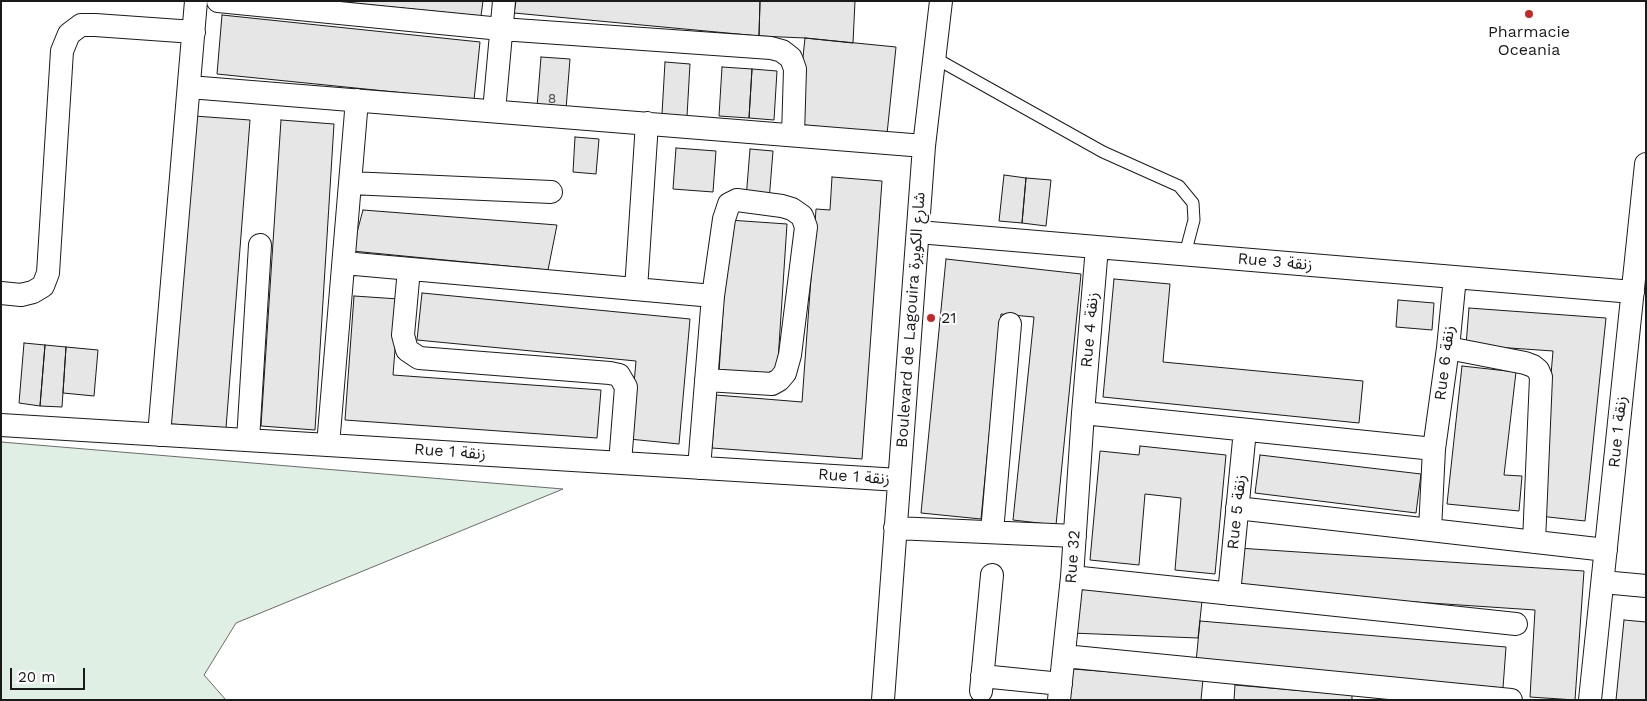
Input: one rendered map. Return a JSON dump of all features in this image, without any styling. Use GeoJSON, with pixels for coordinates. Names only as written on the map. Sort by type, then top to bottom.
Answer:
{"type":"FeatureCollection","features":[{"type":"Feature","properties":{"kind":"street"},"geometry":{"type":"LineString","coordinates":[[159,435],[196,1]]}},
{"type":"Feature","properties":{"kind":"street"},"geometry":{"type":"LineString","coordinates":[[218,1],[501,28],[771,48],[782,51],[791,58],[795,70],[793,135]]}},
{"type":"Feature","properties":{"kind":"street"},"geometry":{"type":"LineString","coordinates":[[494,111],[504,1]]}},
{"type":"Feature","properties":{"kind":"street","name":"Boulevard de Lagouira شارع الكويرة"},"geometry":{"type":"LineString","coordinates":[[882,700],[924,146],[941,1]]}},
{"type":"Feature","properties":{"kind":"street"},"geometry":{"type":"LineString","coordinates":[[1,293],[21,296],[33,292],[43,286],[48,273],[62,50],[69,34],[81,26],[95,24],[194,32]]}},
{"type":"Feature","properties":{"kind":"street"},"geometry":{"type":"LineString","coordinates":[[189,87],[924,146]]}},
{"type":"Feature","properties":{"kind":"street"},"geometry":{"type":"LineString","coordinates":[[328,445],[357,100]]}},
{"type":"Feature","properties":{"kind":"street"},"geometry":{"type":"LineString","coordinates":[[636,289],[647,123]]}},
{"type":"Feature","properties":{"kind":"street","name":"Rue 1 زنقة"},"geometry":{"type":"LineString","coordinates":[[1590,700],[1644,200],[1646,164]]}},
{"type":"Feature","properties":{"kind":"street"},"geometry":{"type":"LineString","coordinates":[[350,183],[551,192]]}},
{"type":"Feature","properties":{"kind":"street"},"geometry":{"type":"LineString","coordinates":[[699,468],[706,380],[713,296],[724,219],[729,204],[738,200],[792,209],[802,216],[806,227],[790,356],[786,372],[780,380],[772,384],[706,380]]}},
{"type":"Feature","properties":{"kind":"street","name":"Rue 3 زنقة"},"geometry":{"type":"LineString","coordinates":[[918,232],[1633,292]]}},
{"type":"Feature","properties":{"kind":"street"},"geometry":{"type":"LineString","coordinates":[[248,440],[260,244]]}},
{"type":"Feature","properties":{"kind":"street","name":"Rue 4 زنقة"},"geometry":{"type":"LineString","coordinates":[[1083,413],[1096,247]]}},
{"type":"Feature","properties":{"kind":"street"},"geometry":{"type":"LineString","coordinates":[[344,263],[713,296]]}},
{"type":"Feature","properties":{"kind":"street"},"geometry":{"type":"LineString","coordinates":[[409,268],[403,335],[407,350],[419,358],[619,376],[626,387],[620,463]]}},
{"type":"Feature","properties":{"kind":"street","name":"Rue 6 زنقة"},"geometry":{"type":"LineString","coordinates":[[1430,530],[1434,449],[1448,348],[1455,277]]}},
{"type":"Feature","properties":{"kind":"street"},"geometry":{"type":"LineString","coordinates":[[992,532],[1010,324]]}},
{"type":"Feature","properties":{"kind":"street"},"geometry":{"type":"LineString","coordinates":[[1448,348],[1525,363],[1538,370],[1541,377],[1534,542]]}},
{"type":"Feature","properties":{"kind":"street"},"geometry":{"type":"LineString","coordinates":[[1083,413],[1434,449]]}},
{"type":"Feature","properties":{"kind":"street","name":"Rue 32"},"geometry":{"type":"LineString","coordinates":[[1060,692],[1072,576],[1083,413]]}},
{"type":"Feature","properties":{"kind":"street","name":"Rue 1 زنقة"},"geometry":{"type":"LineString","coordinates":[[1,425],[899,480]]}},
{"type":"Feature","properties":{"kind":"street","name":"Rue 5 زنقة"},"geometry":{"type":"LineString","coordinates":[[1229,594],[1245,430]]}},
{"type":"Feature","properties":{"kind":"street"},"geometry":{"type":"LineString","coordinates":[[1237,508],[1606,550]]}},
{"type":"Feature","properties":{"kind":"street"},"geometry":{"type":"LineString","coordinates":[[895,528],[1075,536]]}},
{"type":"Feature","properties":{"kind":"street"},"geometry":{"type":"LineString","coordinates":[[992,575],[981,683],[1060,692]]}},
{"type":"Feature","properties":{"kind":"street"},"geometry":{"type":"LineString","coordinates":[[1072,576],[1516,624]]}},
{"type":"Feature","properties":{"kind":"street"},"geometry":{"type":"LineString","coordinates":[[1602,582],[1646,586]]}},
{"type":"Feature","properties":{"kind":"street"},"geometry":{"type":"LineString","coordinates":[[1064,656],[1372,693],[1511,700]]}},
{"type":"Feature","properties":{"kind":"lane"},"geometry":{"type":"LineString","coordinates":[[934,58],[1103,152],[1179,186],[1193,203],[1194,220],[1185,254]]}},
{"type":"Feature","properties":{"kind":"green space"},"geometry":{"type":"Polygon","coordinates":[[[1,442],[563,489],[236,623],[204,675],[226,700],[1,700],[1,442]]]}},
{"type":"Feature","properties":{"kind":"building"},"geometry":{"type":"Polygon","coordinates":[[[332,1],[483,1],[481,16],[332,1]]]}},
{"type":"Feature","properties":{"kind":"building"},"geometry":{"type":"Polygon","coordinates":[[[516,1],[760,1],[759,36],[514,13],[516,1]]]}},
{"type":"Feature","properties":{"kind":"building"},"geometry":{"type":"Polygon","coordinates":[[[760,1],[855,1],[853,43],[759,36],[760,1]]]}},
{"type":"Feature","properties":{"kind":"building"},"geometry":{"type":"Polygon","coordinates":[[[222,15],[480,42],[474,100],[217,74],[222,15]]]}},
{"type":"Feature","properties":{"kind":"building"},"geometry":{"type":"Polygon","coordinates":[[[805,38],[896,47],[887,134],[796,124],[805,38]]]}},
{"type":"Feature","properties":{"kind":"building"},"geometry":{"type":"Polygon","coordinates":[[[541,57],[570,59],[566,109],[537,107],[541,57]]]}},
{"type":"Feature","properties":{"kind":"building"},"geometry":{"type":"Polygon","coordinates":[[[665,62],[690,64],[687,116],[662,114],[665,62]]]}},
{"type":"Feature","properties":{"kind":"building"},"geometry":{"type":"Polygon","coordinates":[[[722,67],[752,69],[749,118],[719,116],[722,67]]]}},
{"type":"Feature","properties":{"kind":"building"},"geometry":{"type":"Polygon","coordinates":[[[752,69],[777,71],[774,120],[749,118],[752,69]]]}},
{"type":"Feature","properties":{"kind":"building"},"geometry":{"type":"Polygon","coordinates":[[[194,116],[250,120],[226,428],[171,424],[194,116]]]}},
{"type":"Feature","properties":{"kind":"building"},"geometry":{"type":"Polygon","coordinates":[[[281,120],[334,124],[315,430],[261,426],[281,120]]]}},
{"type":"Feature","properties":{"kind":"building"},"geometry":{"type":"Polygon","coordinates":[[[575,137],[599,139],[596,174],[573,172],[575,137]]]}},
{"type":"Feature","properties":{"kind":"building"},"geometry":{"type":"Polygon","coordinates":[[[676,148],[716,151],[713,192],[673,189],[676,148]]]}},
{"type":"Feature","properties":{"kind":"building"},"geometry":{"type":"Polygon","coordinates":[[[750,149],[773,151],[769,201],[746,199],[750,149]]]}},
{"type":"Feature","properties":{"kind":"building"},"geometry":{"type":"Polygon","coordinates":[[[1004,175],[1026,178],[1022,223],[999,221],[1004,175]]]}},
{"type":"Feature","properties":{"kind":"building"},"geometry":{"type":"Polygon","coordinates":[[[832,177],[882,181],[862,459],[712,448],[716,395],[802,402],[816,209],[830,210],[832,177]]]}},
{"type":"Feature","properties":{"kind":"building"},"geometry":{"type":"Polygon","coordinates":[[[1026,178],[1051,180],[1046,226],[1022,223],[1026,178]]]}},
{"type":"Feature","properties":{"kind":"building"},"geometry":{"type":"Polygon","coordinates":[[[363,210],[557,225],[548,270],[352,251],[363,210]]]}},
{"type":"Feature","properties":{"kind":"building"},"geometry":{"type":"Polygon","coordinates":[[[729,220],[787,224],[777,376],[719,372],[729,220]]]}},
{"type":"Feature","properties":{"kind":"building"},"geometry":{"type":"Polygon","coordinates":[[[946,259],[1081,274],[1056,525],[1013,520],[1034,317],[1001,314],[981,519],[921,513],[946,259]]]}},
{"type":"Feature","properties":{"kind":"building"},"geometry":{"type":"Polygon","coordinates":[[[1114,279],[1170,284],[1163,362],[1363,381],[1359,423],[1103,397],[1114,279]]]}},
{"type":"Feature","properties":{"kind":"building"},"geometry":{"type":"Polygon","coordinates":[[[422,293],[690,319],[679,444],[629,439],[636,361],[417,340],[422,293]]]}},
{"type":"Feature","properties":{"kind":"building"},"geometry":{"type":"Polygon","coordinates":[[[354,296],[399,299],[393,375],[601,390],[597,438],[345,420],[354,296]]]}},
{"type":"Feature","properties":{"kind":"building"},"geometry":{"type":"Polygon","coordinates":[[[1398,300],[1434,303],[1432,330],[1396,327],[1398,300]]]}},
{"type":"Feature","properties":{"kind":"building"},"geometry":{"type":"Polygon","coordinates":[[[1469,308],[1606,318],[1585,521],[1539,516],[1553,351],[1466,345],[1469,308]]]}},
{"type":"Feature","properties":{"kind":"building"},"geometry":{"type":"Polygon","coordinates":[[[24,343],[45,345],[40,406],[19,403],[24,343]]]}},
{"type":"Feature","properties":{"kind":"building"},"geometry":{"type":"Polygon","coordinates":[[[45,345],[66,347],[62,407],[40,406],[45,345]]]}},
{"type":"Feature","properties":{"kind":"building"},"geometry":{"type":"Polygon","coordinates":[[[66,347],[98,350],[94,396],[63,393],[66,347]]]}},
{"type":"Feature","properties":{"kind":"building"},"geometry":{"type":"Polygon","coordinates":[[[1462,366],[1516,372],[1504,475],[1522,476],[1519,511],[1447,504],[1462,366]]]}},
{"type":"Feature","properties":{"kind":"building"},"geometry":{"type":"Polygon","coordinates":[[[1140,446],[1226,455],[1215,574],[1175,570],[1181,498],[1145,494],[1139,565],[1090,560],[1100,451],[1139,455],[1140,446]]]}},
{"type":"Feature","properties":{"kind":"building"},"geometry":{"type":"Polygon","coordinates":[[[1260,455],[1421,474],[1416,513],[1255,493],[1260,455]]]}},
{"type":"Feature","properties":{"kind":"building"},"geometry":{"type":"Polygon","coordinates":[[[1238,548],[1584,571],[1575,700],[1530,697],[1535,610],[1235,590],[1238,548]]]}},
{"type":"Feature","properties":{"kind":"building"},"geometry":{"type":"Polygon","coordinates":[[[1079,580],[1202,601],[1198,638],[1071,633],[1079,580]]]}},
{"type":"Feature","properties":{"kind":"building"},"geometry":{"type":"Polygon","coordinates":[[[1624,620],[1646,622],[1646,700],[1616,700],[1624,620]]]}},
{"type":"Feature","properties":{"kind":"building"},"geometry":{"type":"Polygon","coordinates":[[[1200,621],[1506,647],[1503,688],[1196,662],[1200,621]]]}},
{"type":"Feature","properties":{"kind":"building"},"geometry":{"type":"Polygon","coordinates":[[[1073,669],[1203,679],[1201,700],[1070,700],[1073,669]]]}},
{"type":"Feature","properties":{"kind":"building"},"geometry":{"type":"Polygon","coordinates":[[[1235,685],[1352,695],[1352,700],[1234,700],[1235,685]]]}},
{"type":"Feature","properties":{"kind":"place","name":"Pharmacie Oceania"},"geometry":{"type":"Point","coordinates":[1529,14]}},
{"type":"Feature","properties":{"kind":"place","name":"21"},"geometry":{"type":"Point","coordinates":[931,318]}}]}
